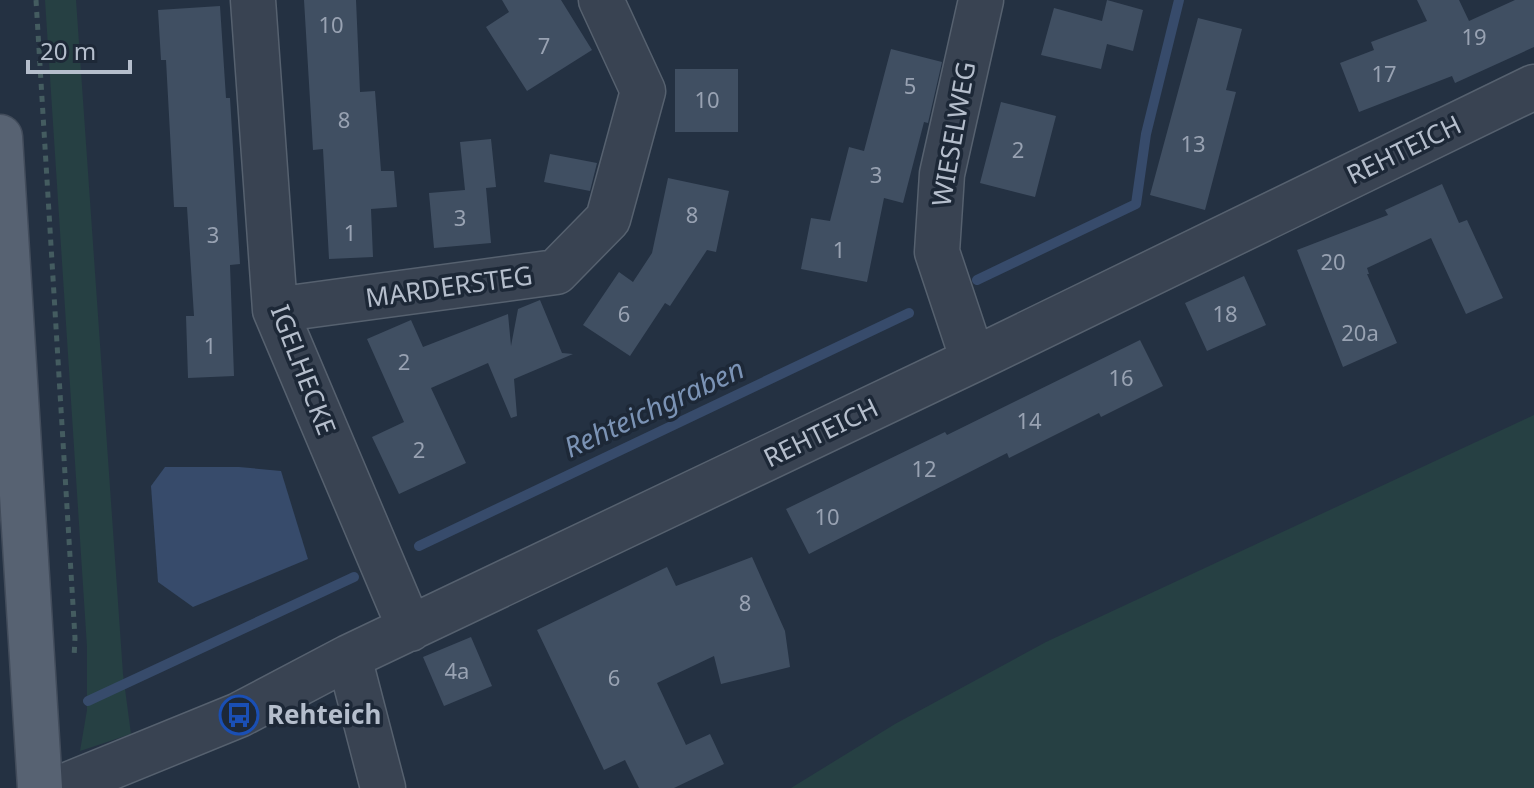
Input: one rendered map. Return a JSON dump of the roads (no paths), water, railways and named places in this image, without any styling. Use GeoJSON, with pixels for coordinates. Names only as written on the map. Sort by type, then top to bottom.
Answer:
{"type":"FeatureCollection","features":[{"type":"Feature","properties":{"kind":"main road"},"geometry":{"type":"LineString","coordinates":[[0,137],[40,788]]}},
{"type":"Feature","properties":{"kind":"street","name":"IGELHECKE"},"geometry":{"type":"LineString","coordinates":[[253,0],[275,310],[410,629]]}},
{"type":"Feature","properties":{"kind":"street","name":"MARDERSTEG"},"geometry":{"type":"LineString","coordinates":[[275,310],[556,272],[608,219],[643,91],[601,0]]}},
{"type":"Feature","properties":{"kind":"street","name":"WIESELWEG"},"geometry":{"type":"LineString","coordinates":[[973,360],[937,252],[942,174],[981,0]]}},
{"type":"Feature","properties":{"kind":"street","name":"REHTEICH"},"geometry":{"type":"LineString","coordinates":[[60,788],[239,715],[349,657],[973,360],[1534,87]]}},
{"type":"Feature","properties":{"kind":"street"},"geometry":{"type":"LineString","coordinates":[[349,657],[383,788]]}},
{"type":"Feature","properties":{"kind":"water"},"geometry":{"type":"Polygon","coordinates":[[[165,467],[239,467],[281,471],[308,559],[193,607],[158,582],[151,486],[165,467]]]}},
{"type":"Feature","properties":{"kind":"waterway","name":"Rehteichgraben"},"geometry":{"type":"LineString","coordinates":[[977,280],[1136,204],[1146,134],[1179,0]]}},
{"type":"Feature","properties":{"kind":"waterway","name":"Rehteichgraben"},"geometry":{"type":"LineString","coordinates":[[419,546],[909,313]]}},
{"type":"Feature","properties":{"kind":"waterway","name":"Rehteichgraben"},"geometry":{"type":"LineString","coordinates":[[88,701],[354,577]]}},
{"type":"Feature","properties":{"kind":"place","name":"Rehteich"},"geometry":{"type":"Point","coordinates":[239,715]}}]}
